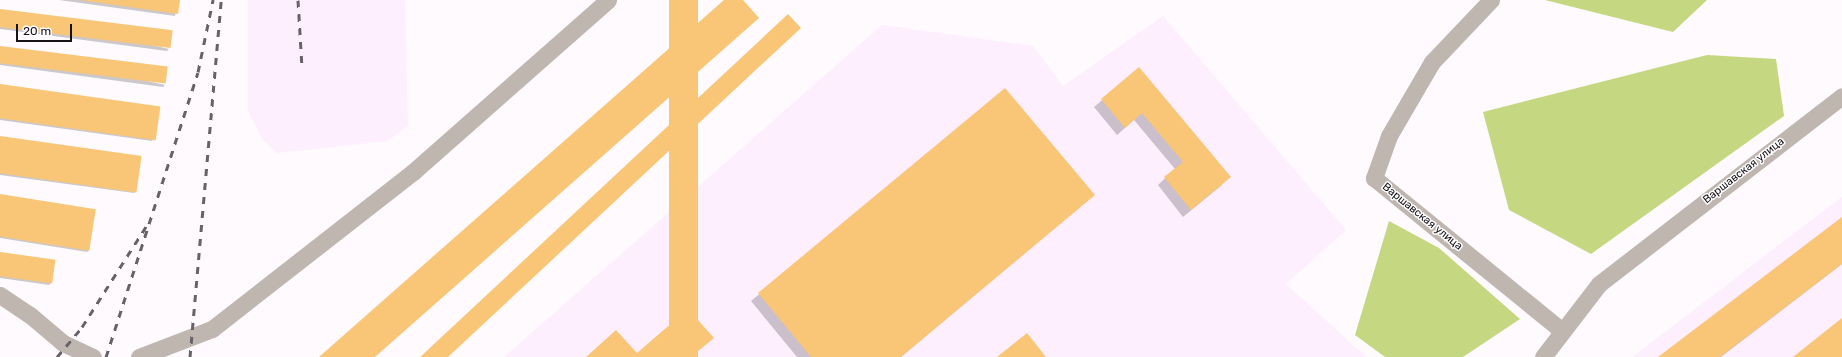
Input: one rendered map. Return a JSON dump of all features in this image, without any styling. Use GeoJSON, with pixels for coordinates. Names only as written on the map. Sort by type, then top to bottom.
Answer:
{"type":"FeatureCollection","features":[{"type":"Feature","properties":{"kind":"street"},"geometry":{"type":"LineString","coordinates":[[139,357],[212,329],[413,172],[608,0]]}},
{"type":"Feature","properties":{"kind":"street","name":"Варшавская улица"},"geometry":{"type":"LineString","coordinates":[[1491,0],[1432,62],[1389,136],[1374,178],[1562,331]]}},
{"type":"Feature","properties":{"kind":"street","name":"Варшавская улица"},"geometry":{"type":"LineString","coordinates":[[1543,357],[1599,284],[1842,96]]}},
{"type":"Feature","properties":{"kind":"street"},"geometry":{"type":"LineString","coordinates":[[0,295],[30,315],[63,343],[92,357]]}},
{"type":"Feature","properties":{"kind":"shaded area"},"geometry":{"type":"Polygon","coordinates":[[[248,0],[405,0],[408,126],[387,141],[277,153],[263,140],[248,111],[248,0]]]}},
{"type":"Feature","properties":{"kind":"shaded area"},"geometry":{"type":"Polygon","coordinates":[[[1163,16],[1346,230],[1286,284],[1366,357],[504,357],[882,25],[1033,46],[1063,86],[1163,16]]]}},
{"type":"Feature","properties":{"kind":"shaded area"},"geometry":{"type":"Polygon","coordinates":[[[1842,197],[1842,357],[1632,357],[1842,197]]]}},
{"type":"Feature","properties":{"kind":"green space"},"geometry":{"type":"Polygon","coordinates":[[[1545,0],[1707,0],[1673,32],[1545,0]]]}},
{"type":"Feature","properties":{"kind":"green space"},"geometry":{"type":"Polygon","coordinates":[[[1707,55],[1776,59],[1784,116],[1591,254],[1509,210],[1483,112],[1707,55]]]}},
{"type":"Feature","properties":{"kind":"green space"},"geometry":{"type":"Polygon","coordinates":[[[1389,221],[1439,248],[1520,319],[1463,357],[1385,357],[1355,335],[1389,221]]]}},
{"type":"Feature","properties":{"kind":"building"},"geometry":{"type":"Polygon","coordinates":[[[80,0],[180,0],[178,14],[80,0]]]}},
{"type":"Feature","properties":{"kind":"building"},"geometry":{"type":"Polygon","coordinates":[[[669,0],[698,0],[698,357],[669,357],[669,0]]]}},
{"type":"Feature","properties":{"kind":"building"},"geometry":{"type":"Polygon","coordinates":[[[724,0],[743,0],[759,18],[375,357],[319,357],[724,0]]]}},
{"type":"Feature","properties":{"kind":"building"},"geometry":{"type":"Polygon","coordinates":[[[0,9],[173,30],[171,48],[0,27],[0,9]]]}},
{"type":"Feature","properties":{"kind":"building"},"geometry":{"type":"Polygon","coordinates":[[[788,14],[801,28],[448,357],[420,357],[788,14]]]}},
{"type":"Feature","properties":{"kind":"building"},"geometry":{"type":"Polygon","coordinates":[[[0,46],[168,67],[166,83],[0,63],[0,46]]]}},
{"type":"Feature","properties":{"kind":"building"},"geometry":{"type":"Polygon","coordinates":[[[1139,67],[1231,177],[1191,210],[1164,177],[1183,162],[1142,113],[1125,128],[1101,99],[1139,67]]]}},
{"type":"Feature","properties":{"kind":"building"},"geometry":{"type":"Polygon","coordinates":[[[0,84],[160,107],[156,140],[0,118],[0,84]]]}},
{"type":"Feature","properties":{"kind":"building"},"geometry":{"type":"Polygon","coordinates":[[[1005,88],[1095,195],[901,357],[811,357],[758,293],[1005,88]]]}},
{"type":"Feature","properties":{"kind":"building"},"geometry":{"type":"Polygon","coordinates":[[[0,136],[142,156],[136,193],[0,173],[0,136]]]}},
{"type":"Feature","properties":{"kind":"building"},"geometry":{"type":"Polygon","coordinates":[[[0,194],[96,209],[89,251],[0,237],[0,194]]]}},
{"type":"Feature","properties":{"kind":"building"},"geometry":{"type":"Polygon","coordinates":[[[1842,217],[1842,264],[1720,357],[1658,357],[1842,217]]]}},
{"type":"Feature","properties":{"kind":"building"},"geometry":{"type":"Polygon","coordinates":[[[0,252],[55,260],[52,284],[0,276],[0,252]]]}},
{"type":"Feature","properties":{"kind":"building"},"geometry":{"type":"Polygon","coordinates":[[[688,309],[714,338],[691,357],[586,357],[616,330],[637,353],[688,309]]]}},
{"type":"Feature","properties":{"kind":"building"},"geometry":{"type":"Polygon","coordinates":[[[1842,318],[1842,357],[1793,357],[1842,318]]]}},
{"type":"Feature","properties":{"kind":"building"},"geometry":{"type":"Polygon","coordinates":[[[1027,333],[1046,357],[997,357],[1027,333]]]}},
{"type":"Feature","properties":{"kind":"railway"},"geometry":{"type":"LineString","coordinates":[[106,357],[198,72],[213,0]]}},
{"type":"Feature","properties":{"kind":"railway"},"geometry":{"type":"LineString","coordinates":[[190,357],[221,0]]}},
{"type":"Feature","properties":{"kind":"railway"},"geometry":{"type":"LineString","coordinates":[[298,0],[302,67]]}},
{"type":"Feature","properties":{"kind":"railway"},"geometry":{"type":"LineString","coordinates":[[57,357],[82,327],[147,225]]}}]}
